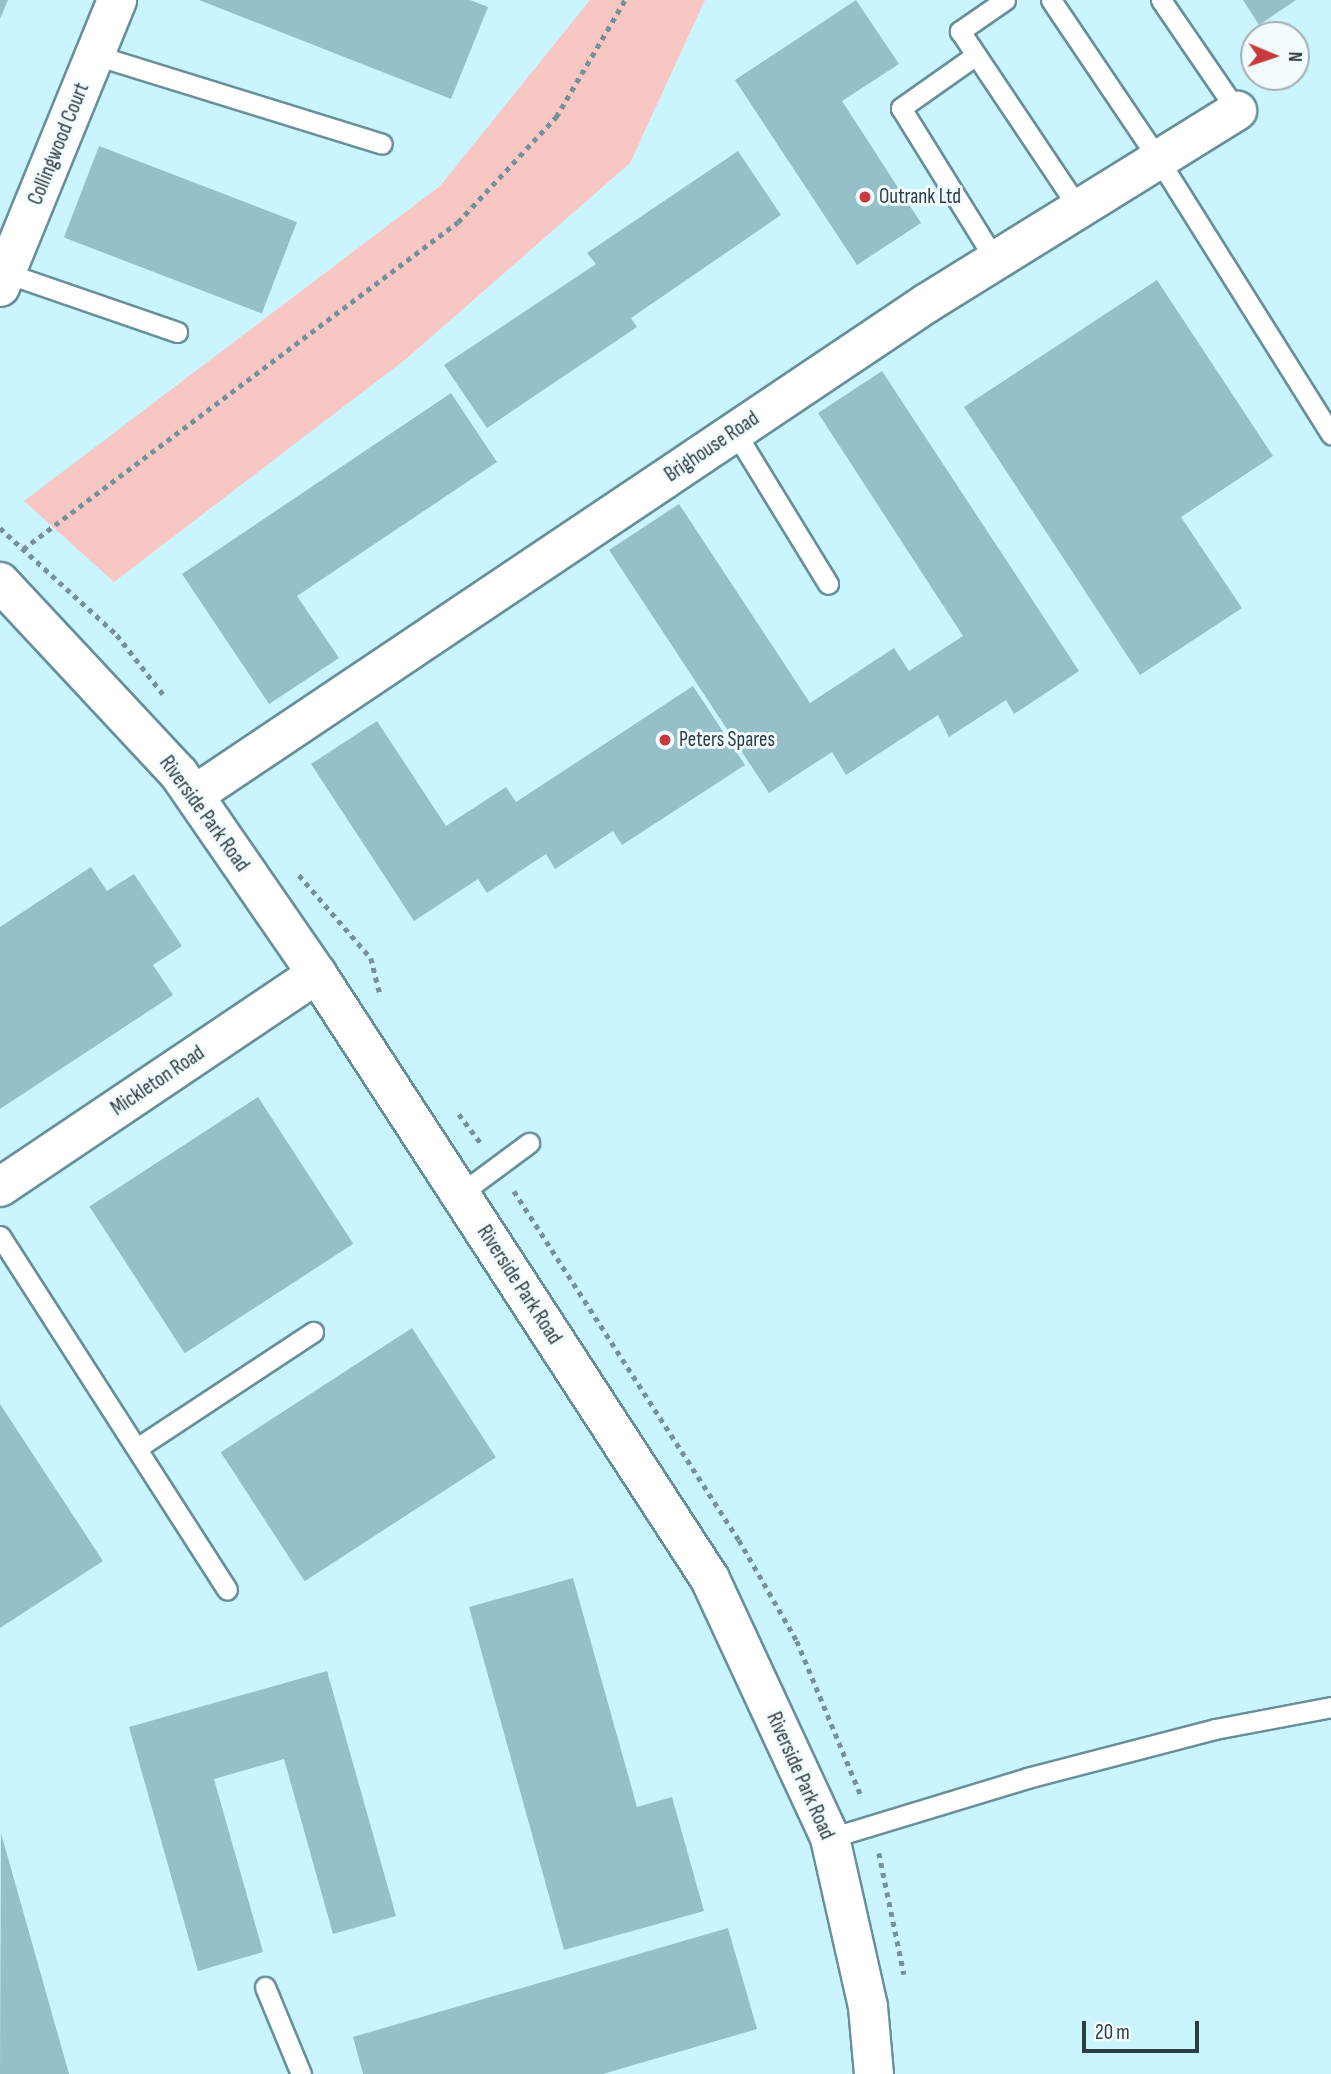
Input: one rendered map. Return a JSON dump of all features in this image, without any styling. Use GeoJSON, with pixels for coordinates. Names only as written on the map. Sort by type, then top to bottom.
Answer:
{"type":"FeatureCollection","features":[{"type":"Feature","properties":{"kind":"street","name":"Collingwood Court"},"geometry":{"type":"LineString","coordinates":[[3,280],[117,0]]}},
{"type":"Feature","properties":{"kind":"street","name":"Brighouse Road"},"geometry":{"type":"LineString","coordinates":[[194,794],[996,261],[1237,111]]}},
{"type":"Feature","properties":{"kind":"street","name":"Riverside Park Road"},"geometry":{"type":"LineString","coordinates":[[8,568],[194,794],[317,974],[710,1578],[830,1838],[868,2007],[874,2074]]}},
{"type":"Feature","properties":{"kind":"street","name":"Mickleton Road"},"geometry":{"type":"LineString","coordinates":[[0,1187],[317,974]]}},
{"type":"Feature","properties":{"kind":"lane"},"geometry":{"type":"LineString","coordinates":[[1005,0],[960,31],[1079,209]]}},
{"type":"Feature","properties":{"kind":"lane"},"geometry":{"type":"LineString","coordinates":[[1051,0],[1159,160],[1331,434]]}},
{"type":"Feature","properties":{"kind":"lane"},"geometry":{"type":"LineString","coordinates":[[1161,0],[1237,111]]}},
{"type":"Feature","properties":{"kind":"lane"},"geometry":{"type":"LineString","coordinates":[[95,55],[382,144]]}},
{"type":"Feature","properties":{"kind":"lane"},"geometry":{"type":"LineString","coordinates":[[976,55],[901,108],[996,261]]}},
{"type":"Feature","properties":{"kind":"lane"},"geometry":{"type":"LineString","coordinates":[[3,280],[177,332]]}},
{"type":"Feature","properties":{"kind":"lane"},"geometry":{"type":"LineString","coordinates":[[735,432],[828,584]]}},
{"type":"Feature","properties":{"kind":"lane"},"geometry":{"type":"LineString","coordinates":[[460,1194],[529,1143]]}},
{"type":"Feature","properties":{"kind":"lane"},"geometry":{"type":"LineString","coordinates":[[0,1236],[227,1589]]}},
{"type":"Feature","properties":{"kind":"lane"},"geometry":{"type":"LineString","coordinates":[[137,1448],[313,1332]]}},
{"type":"Feature","properties":{"kind":"lane"},"geometry":{"type":"LineString","coordinates":[[830,1838],[1027,1779],[1202,1732],[1331,1707]]}},
{"type":"Feature","properties":{"kind":"lane"},"geometry":{"type":"LineString","coordinates":[[265,1987],[301,2074]]}},
{"type":"Feature","properties":{"kind":"path"},"geometry":{"type":"LineString","coordinates":[[8,568],[458,222],[556,117],[625,0]]}},
{"type":"Feature","properties":{"kind":"shaded area"},"geometry":{"type":"Polygon","coordinates":[[[590,0],[705,0],[630,163],[406,359],[114,582],[24,501],[440,186],[590,0]]]}},
{"type":"Feature","properties":{"kind":"building"},"geometry":{"type":"Polygon","coordinates":[[[0,0],[8,0],[0,19],[0,0]]]}},
{"type":"Feature","properties":{"kind":"building"},"geometry":{"type":"Polygon","coordinates":[[[199,0],[470,0],[488,7],[451,99],[199,0]]]}},
{"type":"Feature","properties":{"kind":"building"},"geometry":{"type":"Polygon","coordinates":[[[856,0],[899,64],[842,101],[921,223],[857,265],[735,80],[856,0]]]}},
{"type":"Feature","properties":{"kind":"building"},"geometry":{"type":"Polygon","coordinates":[[[1243,0],[1296,0],[1265,21],[1256,21],[1243,0]]]}},
{"type":"Feature","properties":{"kind":"building"},"geometry":{"type":"Polygon","coordinates":[[[99,146],[297,222],[262,313],[64,237],[99,146]]]}},
{"type":"Feature","properties":{"kind":"building"},"geometry":{"type":"Polygon","coordinates":[[[738,151],[781,215],[631,318],[637,327],[487,428],[444,365],[596,264],[587,253],[738,151]]]}},
{"type":"Feature","properties":{"kind":"building"},"geometry":{"type":"Polygon","coordinates":[[[1157,280],[1273,456],[1181,517],[1242,608],[1140,675],[964,407],[1157,280]]]}},
{"type":"Feature","properties":{"kind":"building"},"geometry":{"type":"Polygon","coordinates":[[[882,371],[1079,671],[1014,714],[1006,700],[949,737],[938,715],[846,775],[832,752],[769,793],[609,550],[679,504],[810,703],[894,648],[909,671],[963,636],[818,413],[882,371]]]}},
{"type":"Feature","properties":{"kind":"building"},"geometry":{"type":"Polygon","coordinates":[[[451,393],[497,462],[297,596],[339,658],[269,704],[182,574],[451,393]]]}},
{"type":"Feature","properties":{"kind":"building"},"geometry":{"type":"Polygon","coordinates":[[[693,686],[745,765],[622,845],[613,831],[555,869],[546,854],[487,893],[478,879],[414,921],[311,764],[377,721],[446,826],[506,787],[516,802],[693,686]]]}},
{"type":"Feature","properties":{"kind":"building"},"geometry":{"type":"Polygon","coordinates":[[[91,867],[107,891],[134,874],[182,946],[153,965],[173,995],[0,1109],[0,927],[91,867]]]}},
{"type":"Feature","properties":{"kind":"building"},"geometry":{"type":"Polygon","coordinates":[[[258,1097],[353,1244],[185,1353],[89,1206],[258,1097]]]}},
{"type":"Feature","properties":{"kind":"building"},"geometry":{"type":"Polygon","coordinates":[[[412,1328],[496,1457],[305,1581],[221,1452],[412,1328]]]}},
{"type":"Feature","properties":{"kind":"building"},"geometry":{"type":"Polygon","coordinates":[[[0,1404],[103,1561],[0,1628],[0,1404]]]}},
{"type":"Feature","properties":{"kind":"building"},"geometry":{"type":"Polygon","coordinates":[[[573,1578],[637,1807],[672,1797],[704,1911],[564,1950],[469,1607],[573,1578]]]}},
{"type":"Feature","properties":{"kind":"building"},"geometry":{"type":"Polygon","coordinates":[[[327,1671],[396,1916],[333,1934],[284,1759],[214,1779],[263,1952],[198,1971],[129,1727],[327,1671]]]}},
{"type":"Feature","properties":{"kind":"building"},"geometry":{"type":"Polygon","coordinates":[[[1,1833],[69,2074],[0,2074],[1,1833]]]}},
{"type":"Feature","properties":{"kind":"building"},"geometry":{"type":"Polygon","coordinates":[[[728,1928],[757,2029],[603,2074],[363,2074],[353,2037],[728,1928]]]}},
{"type":"Feature","properties":{"kind":"place","name":"Outrank Ltd"},"geometry":{"type":"Point","coordinates":[865,197]}},
{"type":"Feature","properties":{"kind":"place","name":"Peters Spares"},"geometry":{"type":"Point","coordinates":[665,740]}}]}
